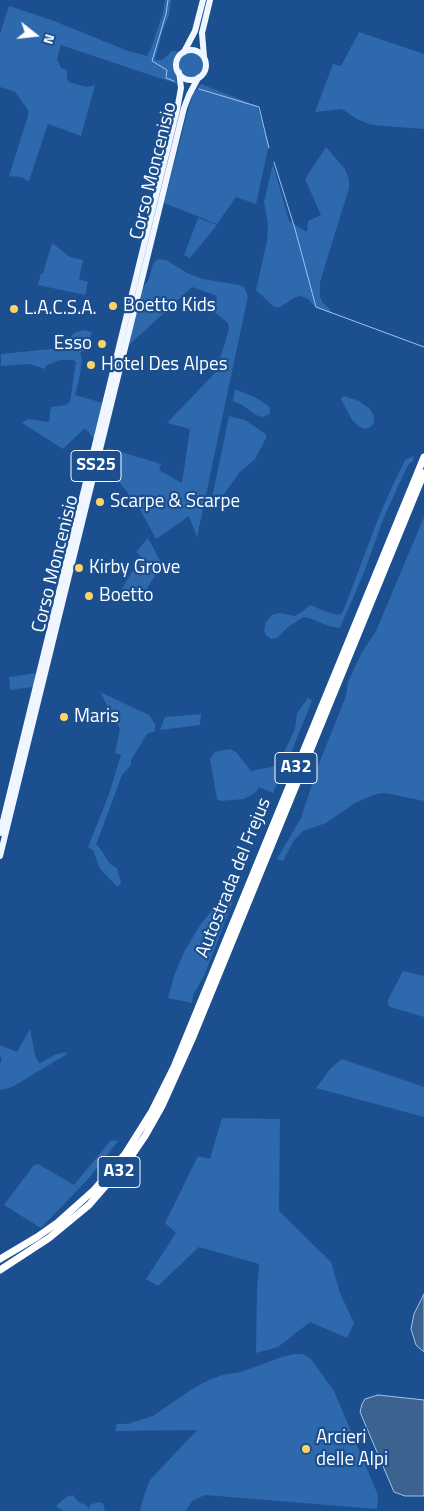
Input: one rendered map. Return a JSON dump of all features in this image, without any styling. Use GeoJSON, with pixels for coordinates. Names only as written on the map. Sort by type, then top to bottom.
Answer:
{"type":"FeatureCollection","features":[{"type":"Feature","properties":{"kind":"highway","name":"Autostrada del Frejus"},"geometry":{"type":"LineString","coordinates":[[0,1270],[49,1238],[89,1205],[130,1158],[158,1114],[185,1055],[409,501],[424,457]]}},
{"type":"Feature","properties":{"kind":"highway","name":"Autostrada del Frejus"},"geometry":{"type":"LineString","coordinates":[[0,1259],[57,1223],[94,1190],[125,1154],[152,1111],[174,1066],[409,501],[424,473]]}},
{"type":"Feature","properties":{"kind":"main road"},"geometry":{"type":"LineString","coordinates":[[203,0],[195,31],[178,59],[177,68],[179,72],[190,80],[198,78],[206,69],[202,33],[210,0]]}},
{"type":"Feature","properties":{"kind":"main road"},"geometry":{"type":"LineString","coordinates":[[184,52],[188,50],[197,51],[204,57]]}},
{"type":"Feature","properties":{"kind":"main road","name":"Corso Moncenisio"},"geometry":{"type":"LineString","coordinates":[[0,834],[175,120],[181,88],[179,72]]}},
{"type":"Feature","properties":{"kind":"main road","name":"Corso Moncenisio"},"geometry":{"type":"LineString","coordinates":[[0,856],[184,108],[198,78]]}},
{"type":"Feature","properties":{"kind":"shaded area"},"geometry":{"type":"Polygon","coordinates":[[[165,0],[171,0],[169,15],[155,60],[162,60],[172,51],[180,52],[173,63],[177,84],[61,45],[57,59],[61,68],[67,70],[69,82],[86,87],[95,85],[81,136],[48,124],[29,181],[20,177],[9,176],[28,116],[28,110],[15,92],[0,87],[0,34],[9,6],[54,21],[128,51],[147,56],[163,13],[165,0]]]}},
{"type":"Feature","properties":{"kind":"shaded area"},"geometry":{"type":"Polygon","coordinates":[[[359,32],[424,54],[424,129],[372,125],[357,119],[342,109],[315,112],[333,64],[341,66],[359,32]]]}},
{"type":"Feature","properties":{"kind":"shaded area"},"geometry":{"type":"Polygon","coordinates":[[[191,53],[196,54],[202,60],[202,70],[196,76],[191,77],[186,76],[180,70],[179,65],[180,60],[186,54],[191,53]]]}},
{"type":"Feature","properties":{"kind":"shaded area"},"geometry":{"type":"Polygon","coordinates":[[[201,84],[257,106],[269,145],[256,204],[236,197],[217,224],[164,203],[188,110],[193,94],[201,84]]]}},
{"type":"Feature","properties":{"kind":"shaded area"},"geometry":{"type":"Polygon","coordinates":[[[326,147],[345,169],[349,180],[349,188],[320,282],[320,297],[323,303],[331,310],[330,313],[316,308],[308,299],[301,296],[280,307],[274,307],[256,290],[267,241],[268,225],[264,202],[273,164],[289,221],[307,232],[308,221],[321,215],[305,179],[326,147]]]}},
{"type":"Feature","properties":{"kind":"shaded area"},"geometry":{"type":"Polygon","coordinates":[[[198,218],[217,225],[190,258],[184,255],[198,218]]]}},
{"type":"Feature","properties":{"kind":"shaded area"},"geometry":{"type":"Polygon","coordinates":[[[52,243],[70,257],[83,260],[79,279],[88,282],[85,295],[38,285],[52,243]]]}},
{"type":"Feature","properties":{"kind":"shaded area"},"geometry":{"type":"Polygon","coordinates":[[[158,259],[166,260],[189,274],[203,279],[244,287],[248,296],[197,537],[189,516],[156,539],[137,504],[108,469],[104,458],[104,451],[108,448],[161,464],[159,470],[182,483],[190,429],[167,423],[216,372],[229,329],[228,323],[213,311],[217,296],[192,287],[128,346],[142,289],[149,279],[153,264],[158,259]]]}},
{"type":"Feature","properties":{"kind":"shaded area"},"geometry":{"type":"Polygon","coordinates":[[[83,330],[92,332],[86,350],[80,352],[82,360],[75,395],[103,403],[94,439],[85,428],[63,449],[22,423],[28,419],[49,422],[51,407],[66,405],[70,401],[76,362],[73,360],[61,360],[47,365],[45,369],[29,364],[1,366],[1,354],[61,348],[74,333],[83,330]]]}},
{"type":"Feature","properties":{"kind":"shaded area"},"geometry":{"type":"Polygon","coordinates":[[[235,389],[266,404],[270,408],[270,414],[262,417],[256,415],[233,401],[235,389]]]}},
{"type":"Feature","properties":{"kind":"shaded area"},"geometry":{"type":"Polygon","coordinates":[[[343,396],[359,401],[370,409],[374,416],[374,422],[371,427],[365,429],[352,420],[341,399],[343,396]]]}},
{"type":"Feature","properties":{"kind":"shaded area"},"geometry":{"type":"Polygon","coordinates":[[[229,416],[245,420],[266,434],[266,438],[255,459],[239,473],[224,494],[219,498],[212,498],[229,416]]]}},
{"type":"Feature","properties":{"kind":"shaded area"},"geometry":{"type":"Polygon","coordinates":[[[414,456],[384,517],[365,570],[340,628],[306,617],[288,627],[277,638],[271,639],[266,635],[264,630],[266,622],[272,615],[279,613],[295,616],[310,605],[337,615],[341,614],[392,487],[405,460],[414,456]]]}},
{"type":"Feature","properties":{"kind":"shaded area"},"geometry":{"type":"Polygon","coordinates":[[[424,517],[424,801],[381,793],[371,796],[355,803],[326,823],[303,831],[294,840],[283,861],[277,859],[301,818],[318,766],[346,696],[348,682],[362,652],[376,631],[424,517]]]}},
{"type":"Feature","properties":{"kind":"shaded area"},"geometry":{"type":"Polygon","coordinates":[[[148,538],[162,564],[140,600],[122,589],[141,556],[136,552],[148,538]]]}},
{"type":"Feature","properties":{"kind":"shaded area"},"geometry":{"type":"Polygon","coordinates":[[[37,673],[33,687],[10,690],[9,677],[37,673]]]}},
{"type":"Feature","properties":{"kind":"shaded area"},"geometry":{"type":"Polygon","coordinates":[[[100,692],[149,715],[155,724],[155,731],[147,734],[131,760],[131,765],[122,775],[96,845],[110,864],[117,868],[121,883],[118,887],[100,869],[93,850],[88,847],[108,797],[121,755],[115,753],[120,729],[100,692]]]}},
{"type":"Feature","properties":{"kind":"shaded area"},"geometry":{"type":"Polygon","coordinates":[[[308,698],[312,700],[273,793],[259,787],[255,793],[244,799],[220,801],[217,799],[210,759],[215,752],[230,749],[236,752],[251,771],[272,767],[279,763],[295,729],[297,713],[308,698]]]}},
{"type":"Feature","properties":{"kind":"shaded area"},"geometry":{"type":"Polygon","coordinates":[[[201,714],[200,725],[160,730],[165,717],[201,714]]]}},
{"type":"Feature","properties":{"kind":"shaded area"},"geometry":{"type":"Polygon","coordinates":[[[223,897],[233,901],[204,976],[193,995],[192,1003],[168,998],[174,976],[184,952],[200,925],[223,897]]]}},
{"type":"Feature","properties":{"kind":"shaded area"},"geometry":{"type":"Polygon","coordinates":[[[403,971],[424,976],[424,1017],[388,1005],[388,1000],[403,971]]]}},
{"type":"Feature","properties":{"kind":"shaded area"},"geometry":{"type":"Polygon","coordinates":[[[30,1029],[35,1055],[39,1063],[54,1055],[66,1052],[67,1054],[12,1087],[0,1090],[0,1065],[2,1058],[0,1056],[0,1045],[17,1052],[30,1029]]]}},
{"type":"Feature","properties":{"kind":"shaded area"},"geometry":{"type":"Polygon","coordinates":[[[342,1059],[424,1087],[424,1117],[316,1088],[331,1068],[342,1059]]]}},
{"type":"Feature","properties":{"kind":"shaded area"},"geometry":{"type":"Polygon","coordinates":[[[222,1118],[280,1119],[279,1211],[331,1262],[340,1293],[354,1323],[347,1338],[310,1322],[278,1347],[256,1353],[259,1264],[199,1247],[158,1286],[146,1279],[176,1233],[165,1223],[198,1156],[210,1159],[222,1118]]]}},
{"type":"Feature","properties":{"kind":"shaded area"},"geometry":{"type":"Polygon","coordinates":[[[111,1140],[118,1141],[90,1177],[41,1228],[4,1205],[34,1165],[38,1164],[74,1185],[111,1140]]]}},
{"type":"Feature","properties":{"kind":"shaded area"},"geometry":{"type":"Polygon","coordinates":[[[424,1294],[424,1352],[416,1345],[411,1329],[414,1314],[424,1294]]]}},
{"type":"Feature","properties":{"kind":"shaded area"},"geometry":{"type":"Polygon","coordinates":[[[294,1354],[303,1354],[311,1359],[334,1391],[378,1495],[377,1509],[205,1495],[192,1501],[186,1511],[140,1511],[150,1480],[197,1430],[115,1431],[117,1424],[127,1424],[153,1416],[192,1389],[222,1375],[241,1372],[294,1354]]]}},
{"type":"Feature","properties":{"kind":"shaded area"},"geometry":{"type":"Polygon","coordinates":[[[378,1395],[424,1400],[424,1496],[405,1496],[394,1492],[360,1412],[365,1399],[378,1395]]]}},
{"type":"Feature","properties":{"kind":"shaded area"},"geometry":{"type":"Polygon","coordinates":[[[73,1495],[78,1502],[86,1505],[89,1509],[90,1505],[98,1502],[103,1503],[105,1511],[63,1511],[56,1506],[66,1497],[73,1495]]]}},
{"type":"Feature","properties":{"kind":"waterway"},"geometry":{"type":"LineString","coordinates":[[168,0],[166,14],[152,61],[167,70],[166,78],[174,81]]}},
{"type":"Feature","properties":{"kind":"waterway"},"geometry":{"type":"LineString","coordinates":[[199,89],[259,107],[269,148]]}},
{"type":"Feature","properties":{"kind":"waterway"},"geometry":{"type":"LineString","coordinates":[[274,162],[295,229],[316,307],[424,347]]}},
{"type":"Feature","properties":{"kind":"place","name":"Boetto Kids"},"geometry":{"type":"Point","coordinates":[113,306]}},
{"type":"Feature","properties":{"kind":"place","name":"L.A.C.S.A."},"geometry":{"type":"Point","coordinates":[14,309]}},
{"type":"Feature","properties":{"kind":"place","name":"Esso"},"geometry":{"type":"Point","coordinates":[102,344]}},
{"type":"Feature","properties":{"kind":"place","name":"Hotel Des Alpes"},"geometry":{"type":"Point","coordinates":[91,365]}},
{"type":"Feature","properties":{"kind":"place","name":"Scarpe & Scarpe"},"geometry":{"type":"Point","coordinates":[100,502]}},
{"type":"Feature","properties":{"kind":"place","name":"Kirby Grove"},"geometry":{"type":"Point","coordinates":[79,568]}},
{"type":"Feature","properties":{"kind":"place","name":"Boetto"},"geometry":{"type":"Point","coordinates":[89,596]}},
{"type":"Feature","properties":{"kind":"place","name":"Maris"},"geometry":{"type":"Point","coordinates":[64,717]}},
{"type":"Feature","properties":{"kind":"place","name":"Arcieri delle Alpi"},"geometry":{"type":"Point","coordinates":[306,1449]}}]}
